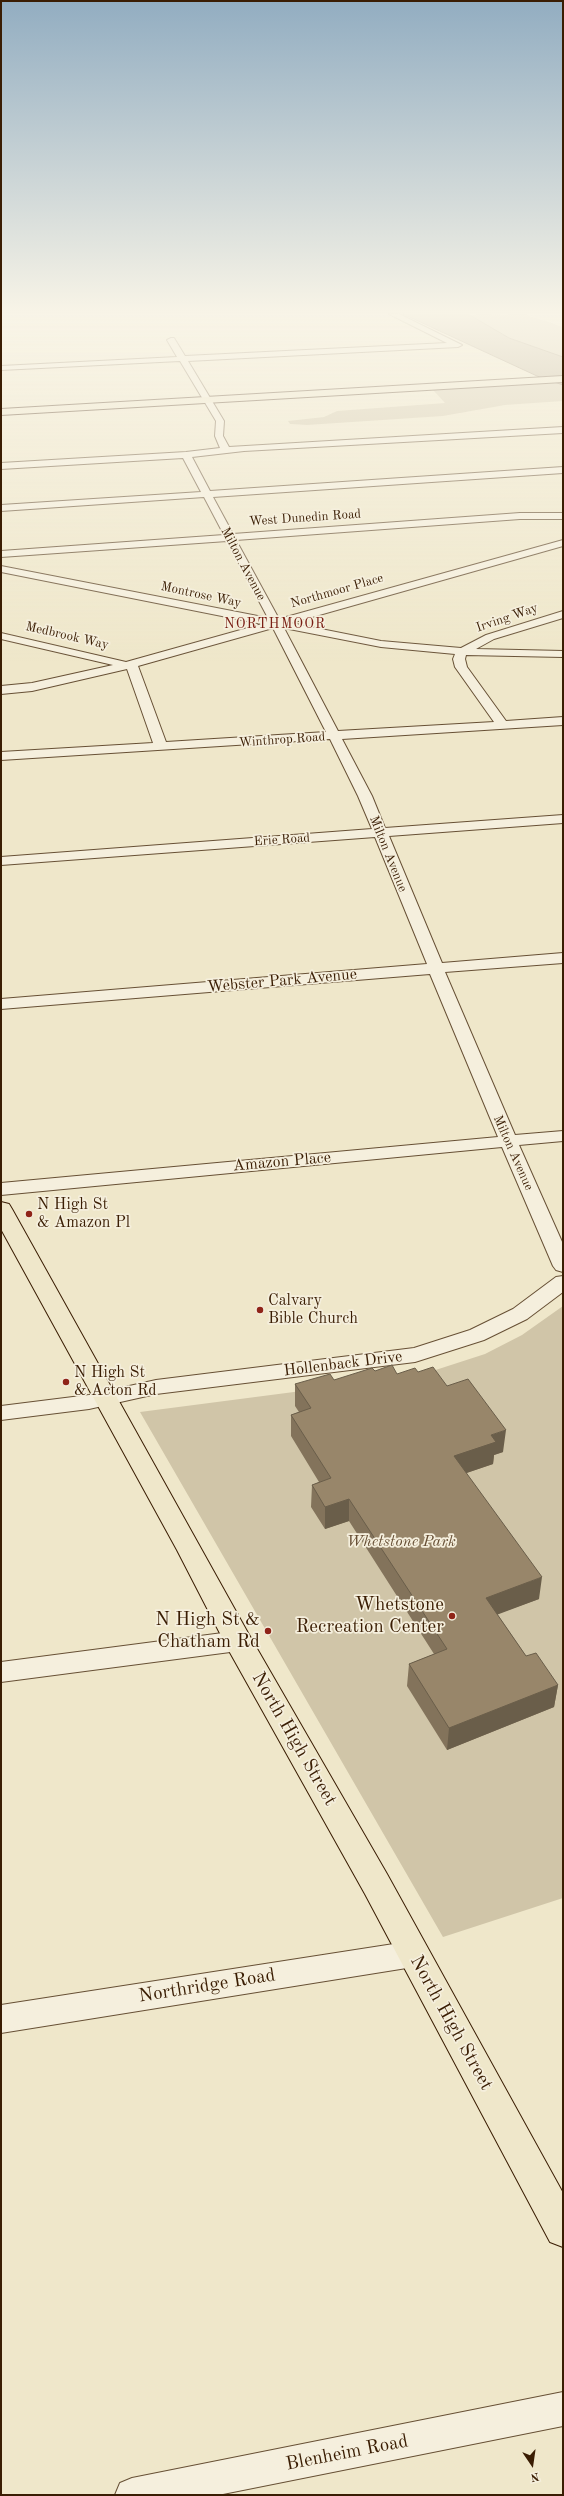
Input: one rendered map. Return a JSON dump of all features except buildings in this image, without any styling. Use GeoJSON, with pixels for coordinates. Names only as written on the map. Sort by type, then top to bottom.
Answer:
{"type":"FeatureCollection","features":[{"type":"Feature","properties":{"kind":"main road","name":"North High Street"},"geometry":{"type":"LineString","coordinates":[[1,1205],[189,1548],[238,1642],[414,1954],[563,2229]]}},
{"type":"Feature","properties":{"kind":"street"},"geometry":{"type":"LineString","coordinates":[[220,430],[220,436],[225,449]]}},
{"type":"Feature","properties":{"kind":"street"},"geometry":{"type":"LineString","coordinates":[[1,466],[186,455],[225,449],[554,430]]}},
{"type":"Feature","properties":{"kind":"street","name":"Milton Avenue"},"geometry":{"type":"LineString","coordinates":[[186,455],[205,494],[365,796],[508,1142],[563,1266]]}},
{"type":"Feature","properties":{"kind":"street"},"geometry":{"type":"LineString","coordinates":[[1,508],[563,470]]}},
{"type":"Feature","properties":{"kind":"street","name":"West Dunedin Road"},"geometry":{"type":"LineString","coordinates":[[1,554],[520,516],[563,516]]}},
{"type":"Feature","properties":{"kind":"street","name":"Northmoor Place"},"geometry":{"type":"LineString","coordinates":[[1,690],[55,682],[129,664],[563,544]]}},
{"type":"Feature","properties":{"kind":"street","name":"Montrose Way"},"geometry":{"type":"LineString","coordinates":[[1,569],[375,643],[462,652],[563,654]]}},
{"type":"Feature","properties":{"kind":"street","name":"Irving Way"},"geometry":{"type":"LineString","coordinates":[[462,652],[490,637],[563,614]]}},
{"type":"Feature","properties":{"kind":"street","name":"Medbrook Way"},"geometry":{"type":"LineString","coordinates":[[1,636],[129,664]]}},
{"type":"Feature","properties":{"kind":"street"},"geometry":{"type":"LineString","coordinates":[[462,652],[459,659],[461,667],[503,725]]}},
{"type":"Feature","properties":{"kind":"street"},"geometry":{"type":"LineString","coordinates":[[129,664],[161,748]]}},
{"type":"Feature","properties":{"kind":"street","name":"Winthrop Road"},"geometry":{"type":"LineString","coordinates":[[1,756],[161,748],[563,721]]}},
{"type":"Feature","properties":{"kind":"street","name":"Erie Road"},"geometry":{"type":"LineString","coordinates":[[1,861],[563,820]]}},
{"type":"Feature","properties":{"kind":"street","name":"Webster Park Avenue"},"geometry":{"type":"LineString","coordinates":[[1,1004],[563,958]]}},
{"type":"Feature","properties":{"kind":"street","name":"Amazon Place"},"geometry":{"type":"LineString","coordinates":[[1,1205],[563,1136]]}},
{"type":"Feature","properties":{"kind":"street","name":"Hollenback Drive"},"geometry":{"type":"LineString","coordinates":[[1,1413],[65,1406],[106,1399],[156,1387],[415,1355],[477,1335],[520,1314],[563,1282]]}},
{"type":"Feature","properties":{"kind":"street"},"geometry":{"type":"LineString","coordinates":[[1,1672],[188,1646],[238,1642]]}},
{"type":"Feature","properties":{"kind":"street","name":"Northridge Road"},"geometry":{"type":"LineString","coordinates":[[1,2019],[414,1954]]}},
{"type":"Feature","properties":{"kind":"street","name":"Blenheim Road"},"geometry":{"type":"LineString","coordinates":[[132,2495],[563,2409]]}},
{"type":"Feature","properties":{"kind":"green space","name":"Whetstone Park"},"geometry":{"type":"Polygon","coordinates":[[[563,1306],[563,1898],[443,1937],[140,1412],[417,1376],[485,1354],[522,1335],[563,1306]]]}},
{"type":"Feature","properties":{"kind":"place","name":"N High St & Amazon Pl"},"geometry":{"type":"Point","coordinates":[29,1214]}},
{"type":"Feature","properties":{"kind":"place","name":"Calvary Bible Church"},"geometry":{"type":"Point","coordinates":[260,1310]}},
{"type":"Feature","properties":{"kind":"place","name":"N High St & Acton Rd"},"geometry":{"type":"Point","coordinates":[66,1382]}},
{"type":"Feature","properties":{"kind":"place","name":"Whetstone Recreation Center"},"geometry":{"type":"Point","coordinates":[452,1616]}},
{"type":"Feature","properties":{"kind":"place","name":"N High St & Chatham Rd"},"geometry":{"type":"Point","coordinates":[268,1631]}},
{"type":"Feature","properties":{"kind":"district","name":"NORTHMOOR"},"geometry":{"type":"Point","coordinates":[275,624]}}]}
